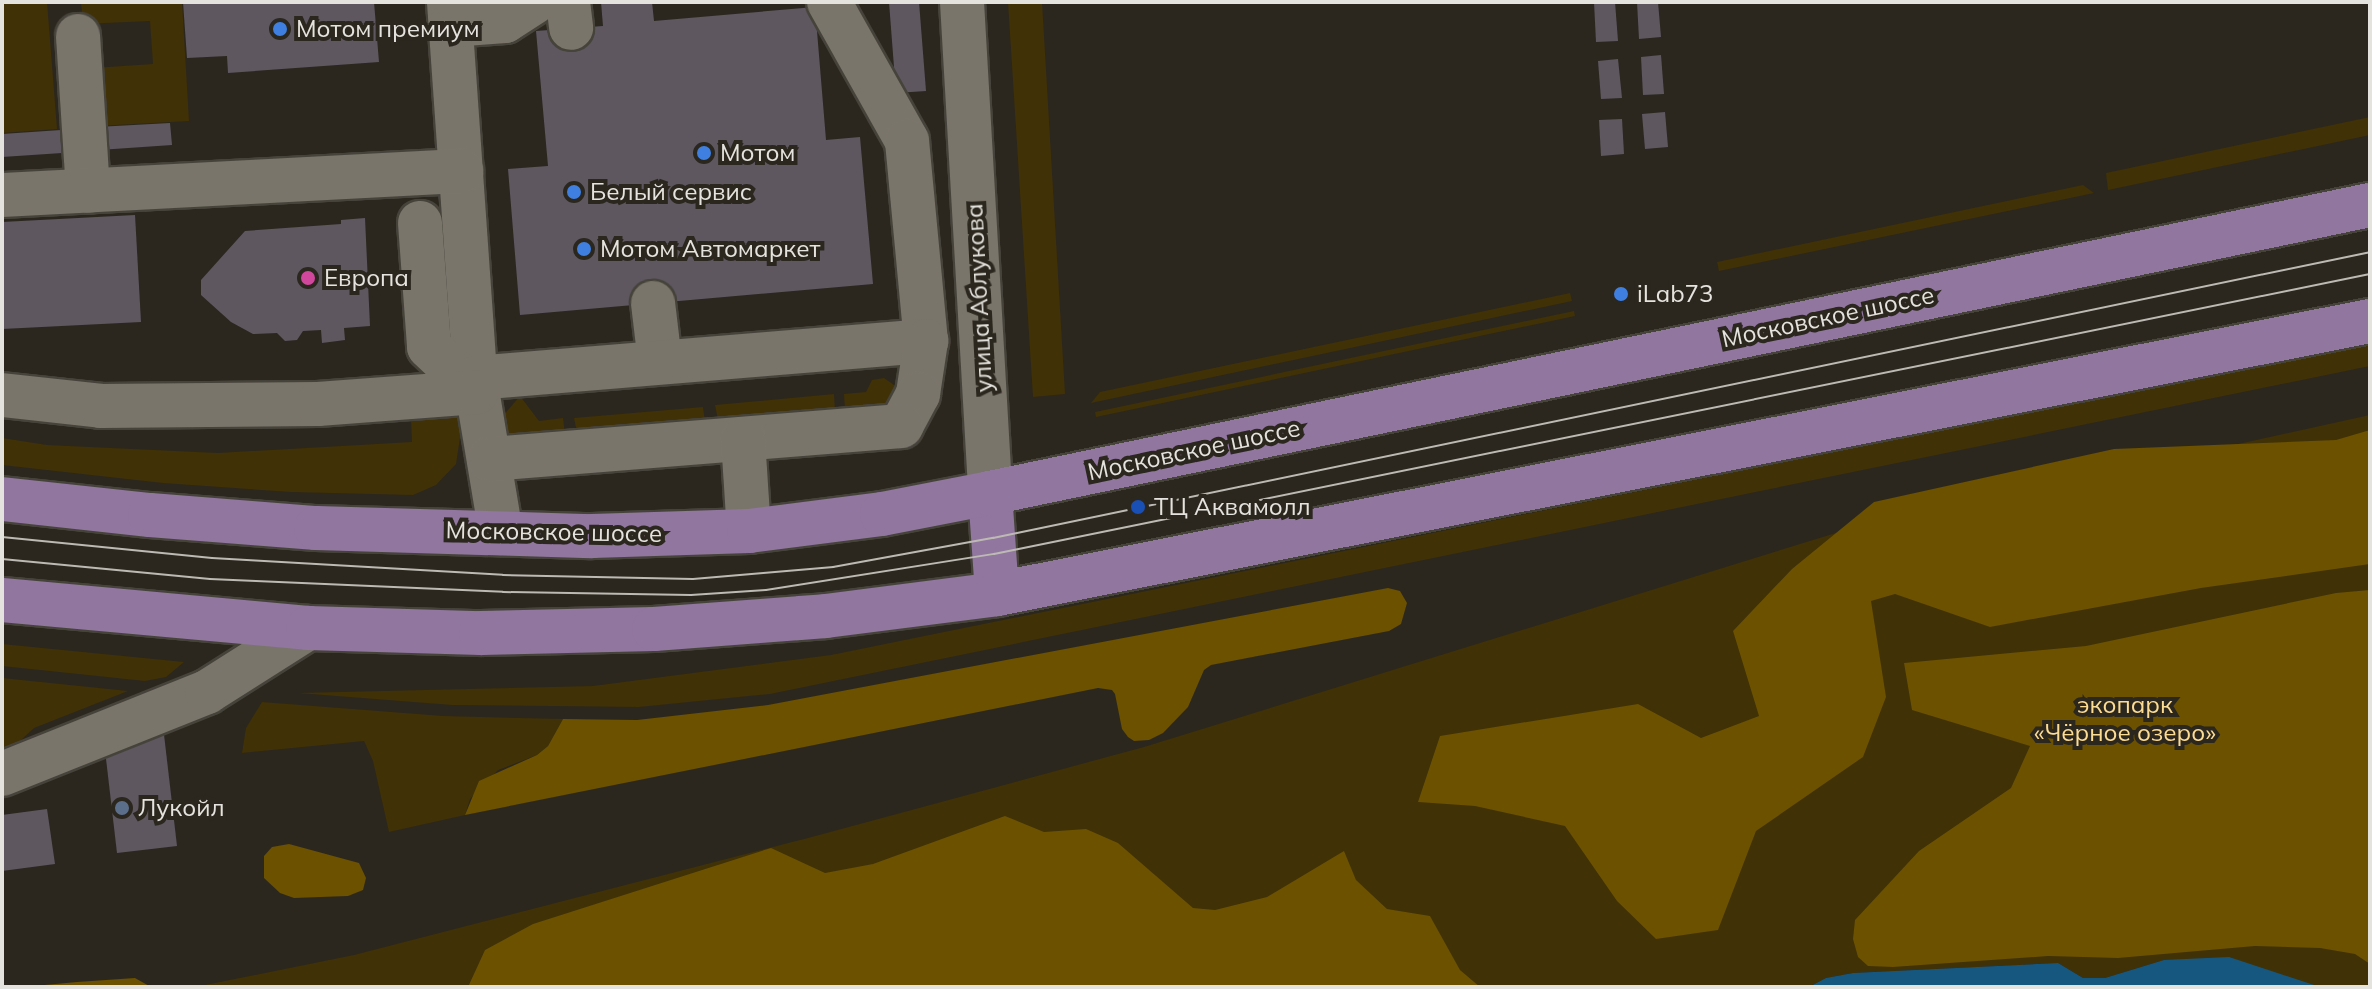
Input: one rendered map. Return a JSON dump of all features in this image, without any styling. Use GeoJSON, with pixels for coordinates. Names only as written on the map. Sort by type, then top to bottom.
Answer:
{"type":"FeatureCollection","features":[{"type":"Feature","properties":{"kind":"main road","name":"Московское шоссе"},"geometry":{"type":"LineString","coordinates":[[2,499],[301,527],[592,536],[749,531],[882,514],[990,493],[2370,205]]}},
{"type":"Feature","properties":{"kind":"main road"},"geometry":{"type":"LineString","coordinates":[[2,600],[308,628],[481,633],[654,629],[826,616],[997,594],[2370,321]]}},
{"type":"Feature","properties":{"kind":"main road","name":"улица Аблукова"},"geometry":{"type":"LineString","coordinates":[[990,493],[997,594]]}},
{"type":"Feature","properties":{"kind":"street"},"geometry":{"type":"LineString","coordinates":[[501,533],[476,385],[450,13],[505,21],[534,2]]}},
{"type":"Feature","properties":{"kind":"street"},"geometry":{"type":"LineString","coordinates":[[489,459],[901,426],[918,394],[926,341],[907,141],[829,2]]}},
{"type":"Feature","properties":{"kind":"street","name":"улица Аблукова"},"geometry":{"type":"LineString","coordinates":[[962,2],[990,493]]}},
{"type":"Feature","properties":{"kind":"street"},"geometry":{"type":"LineString","coordinates":[[78,36],[88,191]]}},
{"type":"Feature","properties":{"kind":"street"},"geometry":{"type":"LineString","coordinates":[[2,195],[461,171]]}},
{"type":"Feature","properties":{"kind":"street"},"geometry":{"type":"LineString","coordinates":[[420,223],[429,347],[476,385]]}},
{"type":"Feature","properties":{"kind":"street"},"geometry":{"type":"LineString","coordinates":[[653,303],[660,362]]}},
{"type":"Feature","properties":{"kind":"street"},"geometry":{"type":"LineString","coordinates":[[2,395],[116,406],[318,404],[660,362],[926,341]]}},
{"type":"Feature","properties":{"kind":"street"},"geometry":{"type":"LineString","coordinates":[[743,439],[749,531]]}},
{"type":"Feature","properties":{"kind":"street"},"geometry":{"type":"LineString","coordinates":[[2,774],[207,692],[308,628]]}},
{"type":"Feature","properties":{"kind":"green space"},"geometry":{"type":"Polygon","coordinates":[[[2,2],[47,2],[57,129],[2,133],[2,2]]]}},
{"type":"Feature","properties":{"kind":"green space"},"geometry":{"type":"Polygon","coordinates":[[[81,2],[182,2],[189,121],[97,126],[93,68],[153,64],[150,21],[83,24],[81,2]]]}},
{"type":"Feature","properties":{"kind":"green space"},"geometry":{"type":"Polygon","coordinates":[[[1008,2],[1042,2],[1065,394],[1033,397],[1008,2]]]}},
{"type":"Feature","properties":{"kind":"green space"},"geometry":{"type":"Polygon","coordinates":[[[2370,117],[2370,135],[2108,190],[2106,173],[2370,117]]]}},
{"type":"Feature","properties":{"kind":"green space"},"geometry":{"type":"Polygon","coordinates":[[[2083,185],[2094,193],[1719,271],[1717,262],[2083,185]]]}},
{"type":"Feature","properties":{"kind":"green space"},"geometry":{"type":"Polygon","coordinates":[[[1570,293],[1572,301],[1091,403],[1100,392],[1570,293]]]}},
{"type":"Feature","properties":{"kind":"green space"},"geometry":{"type":"Polygon","coordinates":[[[1574,311],[1575,316],[1096,417],[1095,412],[1574,311]]]}},
{"type":"Feature","properties":{"kind":"green space"},"geometry":{"type":"Polygon","coordinates":[[[2370,343],[2370,366],[770,694],[639,707],[452,705],[298,693],[593,686],[831,655],[2370,343]]]}},
{"type":"Feature","properties":{"kind":"green space"},"geometry":{"type":"Polygon","coordinates":[[[884,378],[894,385],[895,392],[888,409],[845,410],[844,394],[866,392],[872,380],[884,378]]]}},
{"type":"Feature","properties":{"kind":"green space"},"geometry":{"type":"Polygon","coordinates":[[[834,394],[835,411],[718,420],[715,405],[834,394]]]}},
{"type":"Feature","properties":{"kind":"green space"},"geometry":{"type":"Polygon","coordinates":[[[520,396],[539,421],[563,418],[565,434],[536,442],[504,435],[502,417],[520,396]]]}},
{"type":"Feature","properties":{"kind":"green space"},"geometry":{"type":"Polygon","coordinates":[[[703,407],[705,422],[577,432],[574,418],[703,407]]]}},
{"type":"Feature","properties":{"kind":"green space"},"geometry":{"type":"Polygon","coordinates":[[[452,411],[460,417],[456,464],[436,485],[413,495],[291,492],[163,483],[2,465],[2,438],[47,445],[218,453],[412,442],[411,419],[452,411]]]}},
{"type":"Feature","properties":{"kind":"green space","name":"экопарк «Чёрное озеро»"},"geometry":{"type":"Polygon","coordinates":[[[2370,415],[2370,987],[2320,987],[2164,960],[2105,978],[2083,978],[2058,963],[1853,973],[1826,978],[1809,987],[195,987],[354,955],[808,838],[1144,747],[1839,532],[2370,415]]]}},
{"type":"Feature","properties":{"kind":"green space"},"geometry":{"type":"Polygon","coordinates":[[[2370,430],[2370,564],[2201,588],[1990,627],[1895,594],[1871,601],[1886,697],[1863,757],[1756,831],[1718,930],[1656,939],[1617,901],[1565,826],[1475,806],[1418,802],[1440,736],[1638,704],[1701,738],[1759,716],[1733,631],[1792,569],[1874,502],[2114,449],[2336,440],[2370,430]]]}},
{"type":"Feature","properties":{"kind":"green space"},"geometry":{"type":"Polygon","coordinates":[[[1388,588],[1400,591],[1407,603],[1401,624],[1389,631],[1211,665],[1204,670],[1188,707],[1163,733],[1149,740],[1134,741],[1128,737],[1122,729],[1115,694],[1112,690],[1098,688],[465,815],[479,781],[537,755],[548,746],[563,719],[637,720],[768,705],[1388,588]]]}},
{"type":"Feature","properties":{"kind":"green space"},"geometry":{"type":"Polygon","coordinates":[[[2370,590],[2370,964],[2355,954],[2320,948],[2255,946],[2118,958],[2048,956],[1893,967],[1868,966],[1858,957],[1853,939],[1855,920],[1919,851],[2011,788],[2030,746],[1912,710],[1904,663],[2086,646],[2336,593],[2370,590]]]}},
{"type":"Feature","properties":{"kind":"green space"},"geometry":{"type":"Polygon","coordinates":[[[2,644],[184,662],[166,677],[145,681],[2,666],[2,644]]]}},
{"type":"Feature","properties":{"kind":"green space"},"geometry":{"type":"Polygon","coordinates":[[[2,678],[128,691],[34,728],[9,751],[2,753],[2,678]]]}},
{"type":"Feature","properties":{"kind":"green space"},"geometry":{"type":"Polygon","coordinates":[[[262,702],[443,716],[563,719],[548,746],[537,755],[498,770],[470,799],[465,815],[389,832],[373,761],[364,741],[242,753],[246,728],[262,702]]]}},
{"type":"Feature","properties":{"kind":"green space"},"geometry":{"type":"Polygon","coordinates":[[[1005,816],[1044,832],[1086,829],[1118,843],[1193,908],[1215,910],[1267,897],[1344,851],[1356,880],[1387,909],[1430,916],[1460,970],[1480,987],[468,987],[485,950],[533,924],[771,848],[825,873],[873,864],[1005,816]]]}},
{"type":"Feature","properties":{"kind":"green space"},"geometry":{"type":"Polygon","coordinates":[[[289,844],[359,863],[366,878],[363,890],[348,896],[294,898],[280,893],[264,878],[264,856],[272,847],[289,844]]]}},
{"type":"Feature","properties":{"kind":"green space"},"geometry":{"type":"Polygon","coordinates":[[[135,978],[151,987],[23,987],[77,982],[135,978]]]}},
{"type":"Feature","properties":{"kind":"water"},"geometry":{"type":"Polygon","coordinates":[[[2229,957],[2320,987],[1809,987],[1826,978],[1853,973],[2058,963],[2083,978],[2105,978],[2164,960],[2229,957]]]}},
{"type":"Feature","properties":{"kind":"building","name":"Мотом премиум"},"geometry":{"type":"Polygon","coordinates":[[[183,2],[374,2],[379,62],[228,73],[227,56],[187,58],[183,2]]]}},
{"type":"Feature","properties":{"kind":"building","name":"Мотом"},"geometry":{"type":"Polygon","coordinates":[[[601,2],[652,2],[654,21],[815,7],[826,140],[860,137],[873,284],[520,315],[508,169],[548,166],[536,31],[603,26],[601,2]]]}},
{"type":"Feature","properties":{"kind":"building"},"geometry":{"type":"Polygon","coordinates":[[[889,2],[919,2],[926,91],[896,93],[889,2]]]}},
{"type":"Feature","properties":{"kind":"building"},"geometry":{"type":"Polygon","coordinates":[[[1594,2],[1615,2],[1618,41],[1596,42],[1594,2]]]}},
{"type":"Feature","properties":{"kind":"building"},"geometry":{"type":"Polygon","coordinates":[[[1637,2],[1658,2],[1661,37],[1639,39],[1637,2]]]}},
{"type":"Feature","properties":{"kind":"building"},"geometry":{"type":"Polygon","coordinates":[[[1661,55],[1664,94],[1643,95],[1641,57],[1661,55]]]}},
{"type":"Feature","properties":{"kind":"building"},"geometry":{"type":"Polygon","coordinates":[[[1618,59],[1622,98],[1601,99],[1598,61],[1618,59]]]}},
{"type":"Feature","properties":{"kind":"building"},"geometry":{"type":"Polygon","coordinates":[[[1665,112],[1668,147],[1645,149],[1642,114],[1665,112]]]}},
{"type":"Feature","properties":{"kind":"building"},"geometry":{"type":"Polygon","coordinates":[[[1622,119],[1624,154],[1601,156],[1599,120],[1622,119]]]}},
{"type":"Feature","properties":{"kind":"building"},"geometry":{"type":"Polygon","coordinates":[[[170,123],[172,145],[99,150],[97,127],[170,123]]]}},
{"type":"Feature","properties":{"kind":"building"},"geometry":{"type":"Polygon","coordinates":[[[61,130],[62,153],[2,157],[2,134],[61,130]]]}},
{"type":"Feature","properties":{"kind":"building"},"geometry":{"type":"Polygon","coordinates":[[[135,215],[141,322],[2,329],[2,222],[135,215]]]}},
{"type":"Feature","properties":{"kind":"building","name":"Европа"},"geometry":{"type":"Polygon","coordinates":[[[365,218],[370,326],[344,328],[345,340],[322,343],[321,330],[303,331],[297,340],[285,341],[277,333],[253,334],[231,322],[201,295],[201,280],[245,231],[341,224],[341,220],[365,218]]]}},
{"type":"Feature","properties":{"kind":"building"},"geometry":{"type":"Polygon","coordinates":[[[163,726],[177,846],[117,853],[103,733],[163,726]]]}},
{"type":"Feature","properties":{"kind":"building"},"geometry":{"type":"Polygon","coordinates":[[[47,809],[55,864],[2,871],[2,815],[47,809]]]}},
{"type":"Feature","properties":{"kind":"tram line"},"geometry":{"type":"LineString","coordinates":[[2,537],[212,558],[503,575],[693,579],[833,567],[993,538],[2370,252]]}},
{"type":"Feature","properties":{"kind":"tram line"},"geometry":{"type":"LineString","coordinates":[[2,559],[210,579],[503,592],[691,595],[766,590],[994,554],[2370,274]]}},
{"type":"Feature","properties":{"kind":"place","name":"Мотом премиум"},"geometry":{"type":"Point","coordinates":[280,29]}},
{"type":"Feature","properties":{"kind":"place","name":"Мотом"},"geometry":{"type":"Point","coordinates":[704,153]}},
{"type":"Feature","properties":{"kind":"place","name":"Белый сервис"},"geometry":{"type":"Point","coordinates":[574,192]}},
{"type":"Feature","properties":{"kind":"place","name":"Мотом Автомаркет"},"geometry":{"type":"Point","coordinates":[584,249]}},
{"type":"Feature","properties":{"kind":"place","name":"Европа"},"geometry":{"type":"Point","coordinates":[308,278]}},
{"type":"Feature","properties":{"kind":"place","name":"iLab73"},"geometry":{"type":"Point","coordinates":[1621,294]}},
{"type":"Feature","properties":{"kind":"place","name":"ТЦ Аквамолл"},"geometry":{"type":"Point","coordinates":[1138,507]}},
{"type":"Feature","properties":{"kind":"place","name":"Лукойл"},"geometry":{"type":"Point","coordinates":[122,808]}}]}
